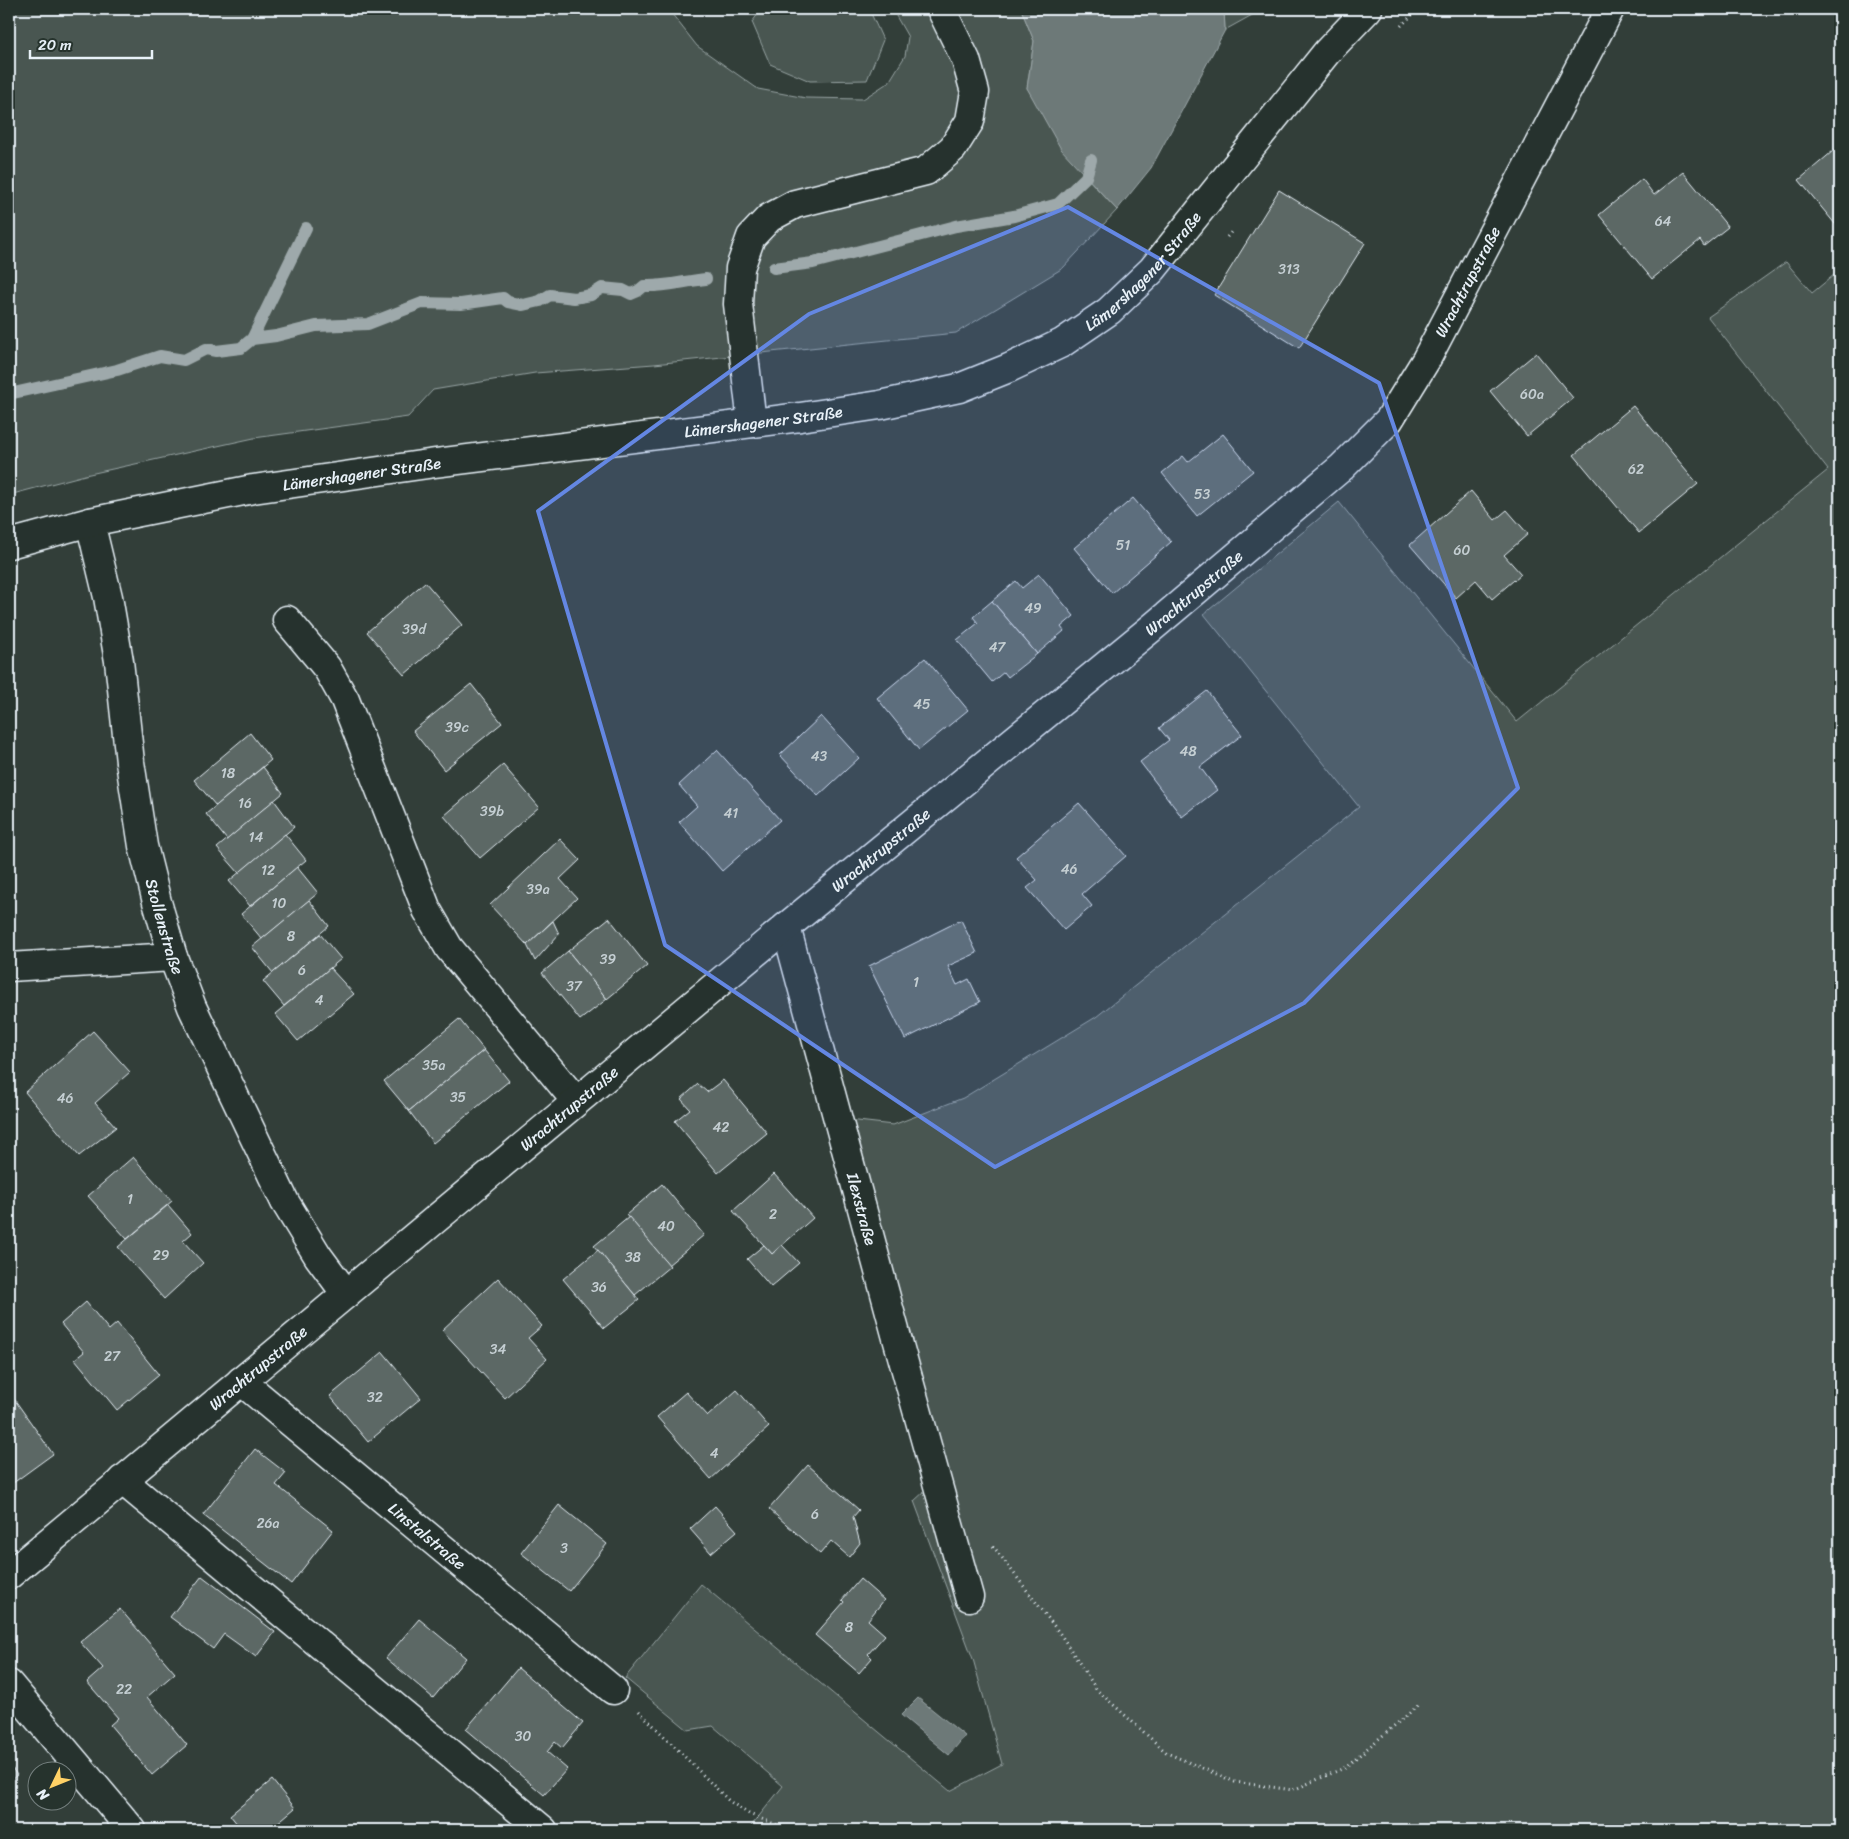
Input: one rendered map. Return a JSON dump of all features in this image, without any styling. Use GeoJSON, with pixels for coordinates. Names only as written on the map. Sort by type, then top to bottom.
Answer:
{"type":"FeatureCollection","features":[{"type":"Feature","properties":{"kind":"street"},"geometry":{"type":"LineString","coordinates":[[752,424],[738,304],[740,268],[751,237],[769,218],[795,204],[926,171],[953,148],[970,121],[975,92],[966,60],[941,9]]}},
{"type":"Feature","properties":{"kind":"street","name":"Lämershagener Straße"},"geometry":{"type":"LineString","coordinates":[[9,544],[90,522],[253,489],[435,463],[752,424],[880,405],[959,388],[1009,368],[1062,343],[1109,311],[1152,270],[1327,52],[1368,9]]}},
{"type":"Feature","properties":{"kind":"street","name":"Wrachtrupstraße"},"geometry":{"type":"LineString","coordinates":[[9,1575],[786,927],[1154,626],[1342,466],[1389,420],[1426,360],[1610,9]]}},
{"type":"Feature","properties":{"kind":"street","name":"Stollenstraße"},"geometry":{"type":"LineString","coordinates":[[90,522],[108,597],[119,661],[130,762],[143,846],[156,902],[173,957],[200,1024],[285,1202],[318,1256],[346,1294]]}},
{"type":"Feature","properties":{"kind":"street"},"geometry":{"type":"LineString","coordinates":[[287,620],[327,668],[345,700],[427,910],[449,948],[576,1102]]}},
{"type":"Feature","properties":{"kind":"street","name":"Ilexstraße"},"geometry":{"type":"LineString","coordinates":[[786,927],[969,1597]]}},
{"type":"Feature","properties":{"kind":"street"},"geometry":{"type":"LineString","coordinates":[[9,967],[173,957]]}},
{"type":"Feature","properties":{"kind":"street","name":"Linstalstraße"},"geometry":{"type":"LineString","coordinates":[[241,1381],[613,1690]]}},
{"type":"Feature","properties":{"kind":"street"},"geometry":{"type":"LineString","coordinates":[[122,1480],[544,1830]]}},
{"type":"Feature","properties":{"kind":"street"},"geometry":{"type":"LineString","coordinates":[[9,1684],[132,1830]]}},
{"type":"Feature","properties":{"kind":"path"},"geometry":{"type":"LineString","coordinates":[[990,1540],[1060,1634],[1097,1690],[1167,1753],[1235,1782],[1292,1790],[1344,1768],[1418,1705]]}},
{"type":"Feature","properties":{"kind":"path"},"geometry":{"type":"LineString","coordinates":[[613,1690],[632,1704],[729,1801],[749,1814],[790,1830]]}},
{"type":"Feature","properties":{"kind":"highlighted area"},"geometry":{"type":"Polygon","coordinates":[[[1068,207],[1379,383],[1518,788],[1304,1003],[995,1167],[665,945],[538,511],[809,314],[1068,207]]]}},
{"type":"Feature","properties":{"kind":"shaded area"},"geometry":{"type":"Polygon","coordinates":[[[9,9],[668,9],[697,46],[758,89],[806,98],[863,99],[889,82],[905,56],[908,37],[892,9],[1021,9],[1034,41],[1027,88],[1086,177],[1117,210],[1063,268],[956,333],[654,364],[535,373],[433,390],[408,417],[254,438],[85,475],[9,495],[9,9]]]}},
{"type":"Feature","properties":{"kind":"shaded area"},"geometry":{"type":"Polygon","coordinates":[[[762,9],[869,9],[883,40],[867,80],[810,81],[770,64],[752,22],[762,9]]]}},
{"type":"Feature","properties":{"kind":"shaded area"},"geometry":{"type":"Polygon","coordinates":[[[1021,9],[1224,9],[1225,30],[1151,168],[1117,210],[1061,149],[1027,88],[1034,41],[1021,9]]]}},
{"type":"Feature","properties":{"kind":"shaded area"},"geometry":{"type":"Polygon","coordinates":[[[1224,9],[1263,9],[1225,30],[1224,9]]]}},
{"type":"Feature","properties":{"kind":"shaded area"},"geometry":{"type":"Polygon","coordinates":[[[1786,262],[1812,293],[1840,270],[1840,1830],[748,1830],[783,1786],[713,1726],[688,1730],[625,1678],[701,1584],[950,1791],[1002,1764],[973,1659],[914,1501],[926,1490],[849,1120],[893,1125],[963,1098],[1096,1017],[1359,807],[1204,614],[1339,502],[1517,722],[1828,470],[1708,317],[1786,262]]]}},
{"type":"Feature","properties":{"kind":"shaded area"},"geometry":{"type":"Polygon","coordinates":[[[918,1698],[965,1736],[949,1755],[901,1715],[918,1698]]]}},
{"type":"Feature","properties":{"kind":"building"},"geometry":{"type":"Polygon","coordinates":[[[1840,145],[1840,230],[1799,180],[1840,145]]]}},
{"type":"Feature","properties":{"kind":"building"},"geometry":{"type":"Polygon","coordinates":[[[1683,172],[1728,227],[1704,246],[1700,240],[1652,279],[1599,215],[1642,179],[1654,195],[1683,172]]]}},
{"type":"Feature","properties":{"kind":"building"},"geometry":{"type":"Polygon","coordinates":[[[1279,190],[1365,243],[1299,348],[1214,295],[1279,190]]]}},
{"type":"Feature","properties":{"kind":"building"},"geometry":{"type":"Polygon","coordinates":[[[1536,353],[1573,398],[1527,436],[1490,391],[1536,353]]]}},
{"type":"Feature","properties":{"kind":"building"},"geometry":{"type":"Polygon","coordinates":[[[1633,406],[1698,484],[1639,533],[1574,455],[1633,406]]]}},
{"type":"Feature","properties":{"kind":"building"},"geometry":{"type":"Polygon","coordinates":[[[1223,434],[1253,471],[1197,516],[1162,473],[1183,456],[1188,462],[1223,434]]]}},
{"type":"Feature","properties":{"kind":"building"},"geometry":{"type":"Polygon","coordinates":[[[1471,491],[1495,520],[1507,510],[1528,534],[1504,555],[1521,574],[1492,599],[1476,580],[1456,598],[1410,545],[1471,491]]]}},
{"type":"Feature","properties":{"kind":"building"},"geometry":{"type":"Polygon","coordinates":[[[1133,498],[1171,542],[1112,593],[1074,548],[1133,498]]]}},
{"type":"Feature","properties":{"kind":"building"},"geometry":{"type":"Polygon","coordinates":[[[1039,574],[1074,616],[1061,627],[1064,631],[1037,654],[992,601],[1016,581],[1022,588],[1039,574]]]}},
{"type":"Feature","properties":{"kind":"building"},"geometry":{"type":"Polygon","coordinates":[[[425,582],[462,625],[404,675],[367,632],[425,582]]]}},
{"type":"Feature","properties":{"kind":"building"},"geometry":{"type":"Polygon","coordinates":[[[992,601],[1037,654],[1008,677],[1004,672],[992,682],[957,640],[978,623],[973,617],[992,601]]]}},
{"type":"Feature","properties":{"kind":"building"},"geometry":{"type":"Polygon","coordinates":[[[925,658],[968,710],[919,750],[877,698],[925,658]]]}},
{"type":"Feature","properties":{"kind":"building"},"geometry":{"type":"Polygon","coordinates":[[[471,684],[502,723],[444,770],[413,731],[471,684]]]}},
{"type":"Feature","properties":{"kind":"building"},"geometry":{"type":"Polygon","coordinates":[[[1207,691],[1242,735],[1200,767],[1217,790],[1182,817],[1140,762],[1169,740],[1159,728],[1207,691]]]}},
{"type":"Feature","properties":{"kind":"building"},"geometry":{"type":"Polygon","coordinates":[[[821,716],[859,758],[818,796],[780,755],[821,716]]]}},
{"type":"Feature","properties":{"kind":"building"},"geometry":{"type":"Polygon","coordinates":[[[250,733],[271,760],[216,806],[194,780],[250,733]]]}},
{"type":"Feature","properties":{"kind":"building"},"geometry":{"type":"Polygon","coordinates":[[[717,750],[780,820],[722,871],[679,822],[697,806],[679,785],[717,750]]]}},
{"type":"Feature","properties":{"kind":"building"},"geometry":{"type":"Polygon","coordinates":[[[503,765],[539,807],[480,858],[444,816],[503,765]]]}},
{"type":"Feature","properties":{"kind":"building"},"geometry":{"type":"Polygon","coordinates":[[[263,767],[283,793],[227,840],[206,814],[263,767]]]}},
{"type":"Feature","properties":{"kind":"building"},"geometry":{"type":"Polygon","coordinates":[[[274,800],[294,827],[239,873],[217,848],[274,800]]]}},
{"type":"Feature","properties":{"kind":"building"},"geometry":{"type":"Polygon","coordinates":[[[1079,803],[1126,856],[1082,894],[1092,906],[1064,930],[1027,888],[1037,880],[1016,857],[1079,803]]]}},
{"type":"Feature","properties":{"kind":"building"},"geometry":{"type":"Polygon","coordinates":[[[285,834],[306,860],[250,906],[229,881],[285,834]]]}},
{"type":"Feature","properties":{"kind":"building"},"geometry":{"type":"Polygon","coordinates":[[[560,839],[580,860],[560,879],[577,898],[527,945],[490,905],[560,839]]]}},
{"type":"Feature","properties":{"kind":"building"},"geometry":{"type":"Polygon","coordinates":[[[297,867],[318,893],[262,939],[241,914],[297,867]]]}},
{"type":"Feature","properties":{"kind":"building"},"geometry":{"type":"Polygon","coordinates":[[[309,900],[329,926],[273,973],[252,947],[309,900]]]}},
{"type":"Feature","properties":{"kind":"building"},"geometry":{"type":"Polygon","coordinates":[[[609,918],[647,966],[607,999],[568,951],[609,918]]]}},
{"type":"Feature","properties":{"kind":"building"},"geometry":{"type":"Polygon","coordinates":[[[961,920],[977,953],[948,966],[957,985],[969,979],[980,1002],[905,1039],[869,966],[961,920]]]}},
{"type":"Feature","properties":{"kind":"building"},"geometry":{"type":"Polygon","coordinates":[[[553,921],[559,934],[535,961],[527,945],[553,921]]]}},
{"type":"Feature","properties":{"kind":"building"},"geometry":{"type":"Polygon","coordinates":[[[320,934],[341,959],[284,1006],[263,981],[320,934]]]}},
{"type":"Feature","properties":{"kind":"building"},"geometry":{"type":"Polygon","coordinates":[[[568,951],[607,999],[580,1020],[542,973],[568,951]]]}},
{"type":"Feature","properties":{"kind":"building"},"geometry":{"type":"Polygon","coordinates":[[[330,968],[354,994],[298,1041],[275,1014],[330,968]]]}},
{"type":"Feature","properties":{"kind":"building"},"geometry":{"type":"Polygon","coordinates":[[[459,1019],[484,1050],[409,1111],[384,1081],[459,1019]]]}},
{"type":"Feature","properties":{"kind":"building"},"geometry":{"type":"Polygon","coordinates":[[[93,1031],[130,1072],[95,1103],[116,1127],[79,1156],[25,1092],[93,1031]]]}},
{"type":"Feature","properties":{"kind":"building"},"geometry":{"type":"Polygon","coordinates":[[[484,1050],[509,1081],[433,1143],[409,1111],[484,1050]]]}},
{"type":"Feature","properties":{"kind":"building"},"geometry":{"type":"Polygon","coordinates":[[[723,1080],[767,1133],[718,1173],[675,1121],[690,1109],[681,1099],[698,1084],[707,1092],[723,1080]]]}},
{"type":"Feature","properties":{"kind":"building"},"geometry":{"type":"Polygon","coordinates":[[[133,1157],[172,1201],[127,1239],[88,1196],[133,1157]]]}},
{"type":"Feature","properties":{"kind":"building"},"geometry":{"type":"Polygon","coordinates":[[[774,1174],[813,1218],[772,1254],[733,1211],[774,1174]]]}},
{"type":"Feature","properties":{"kind":"building"},"geometry":{"type":"Polygon","coordinates":[[[662,1184],[704,1235],[668,1265],[626,1215],[662,1184]]]}},
{"type":"Feature","properties":{"kind":"building"},"geometry":{"type":"Polygon","coordinates":[[[168,1205],[192,1233],[183,1241],[203,1263],[164,1299],[118,1247],[168,1205]]]}},
{"type":"Feature","properties":{"kind":"building"},"geometry":{"type":"Polygon","coordinates":[[[629,1217],[670,1266],[635,1295],[594,1246],[629,1217]]]}},
{"type":"Feature","properties":{"kind":"building"},"geometry":{"type":"Polygon","coordinates":[[[764,1245],[772,1254],[782,1245],[799,1263],[771,1287],[747,1259],[764,1245]]]}},
{"type":"Feature","properties":{"kind":"building"},"geometry":{"type":"Polygon","coordinates":[[[598,1250],[639,1300],[604,1328],[563,1279],[598,1250]]]}},
{"type":"Feature","properties":{"kind":"building"},"geometry":{"type":"Polygon","coordinates":[[[498,1278],[542,1326],[528,1338],[547,1359],[505,1398],[442,1330],[498,1278]]]}},
{"type":"Feature","properties":{"kind":"building"},"geometry":{"type":"Polygon","coordinates":[[[86,1302],[109,1330],[117,1323],[159,1375],[117,1410],[75,1359],[84,1352],[61,1324],[86,1302]]]}},
{"type":"Feature","properties":{"kind":"building"},"geometry":{"type":"Polygon","coordinates":[[[383,1352],[421,1398],[368,1442],[330,1396],[383,1352]]]}},
{"type":"Feature","properties":{"kind":"building"},"geometry":{"type":"Polygon","coordinates":[[[737,1390],[769,1427],[711,1479],[657,1417],[686,1392],[708,1416],[737,1390]]]}},
{"type":"Feature","properties":{"kind":"building"},"geometry":{"type":"Polygon","coordinates":[[[12,1396],[53,1454],[9,1486],[9,1398],[12,1396]]]}},
{"type":"Feature","properties":{"kind":"building"},"geometry":{"type":"Polygon","coordinates":[[[255,1449],[286,1473],[276,1485],[333,1530],[291,1584],[203,1515],[255,1449]]]}},
{"type":"Feature","properties":{"kind":"building"},"geometry":{"type":"Polygon","coordinates":[[[808,1465],[859,1510],[853,1517],[860,1543],[849,1557],[831,1541],[820,1554],[769,1509],[808,1465]]]}},
{"type":"Feature","properties":{"kind":"building"},"geometry":{"type":"Polygon","coordinates":[[[559,1505],[607,1544],[569,1591],[521,1553],[559,1505]]]}},
{"type":"Feature","properties":{"kind":"building"},"geometry":{"type":"Polygon","coordinates":[[[715,1506],[737,1531],[711,1553],[690,1529],[715,1506]]]}},
{"type":"Feature","properties":{"kind":"building"},"geometry":{"type":"Polygon","coordinates":[[[202,1576],[275,1632],[256,1657],[224,1634],[213,1649],[170,1617],[202,1576]]]}},
{"type":"Feature","properties":{"kind":"building"},"geometry":{"type":"Polygon","coordinates":[[[860,1579],[884,1600],[868,1620],[885,1635],[868,1654],[872,1658],[859,1673],[815,1635],[844,1602],[842,1600],[860,1579]]]}},
{"type":"Feature","properties":{"kind":"building"},"geometry":{"type":"Polygon","coordinates":[[[120,1609],[175,1673],[147,1697],[187,1745],[152,1775],[110,1725],[118,1718],[87,1682],[103,1668],[80,1642],[120,1609]]]}},
{"type":"Feature","properties":{"kind":"building"},"geometry":{"type":"Polygon","coordinates":[[[419,1619],[466,1658],[433,1698],[386,1658],[419,1619]]]}},
{"type":"Feature","properties":{"kind":"building"},"geometry":{"type":"Polygon","coordinates":[[[518,1668],[583,1723],[562,1748],[555,1742],[547,1752],[567,1769],[544,1795],[466,1729],[518,1668]]]}},
{"type":"Feature","properties":{"kind":"building"},"geometry":{"type":"Polygon","coordinates":[[[9,1764],[17,1775],[9,1782],[9,1764]]]}},
{"type":"Feature","properties":{"kind":"building"},"geometry":{"type":"Polygon","coordinates":[[[272,1780],[295,1808],[269,1830],[242,1830],[230,1815],[272,1780]]]}},
{"type":"Feature","properties":{"kind":"building"},"geometry":{"type":"Polygon","coordinates":[[[278,1822],[285,1830],[269,1830],[278,1822]]]}},
{"type":"Feature","properties":{"kind":"waterway"},"geometry":{"type":"LineString","coordinates":[[774,268],[813,263],[956,226],[1014,216],[1058,204],[1086,177],[1091,160]]}},
{"type":"Feature","properties":{"kind":"waterway"},"geometry":{"type":"LineString","coordinates":[[252,339],[306,228]]}},
{"type":"Feature","properties":{"kind":"waterway"},"geometry":{"type":"LineString","coordinates":[[9,394],[117,370],[160,356],[184,360],[206,349],[216,351],[241,348],[252,339],[276,336],[316,326],[368,324],[422,303],[461,304],[503,298],[508,302],[523,305],[540,301],[550,295],[574,298],[591,295],[602,288],[623,290],[631,294],[644,286],[667,285],[706,279]]}}]}
